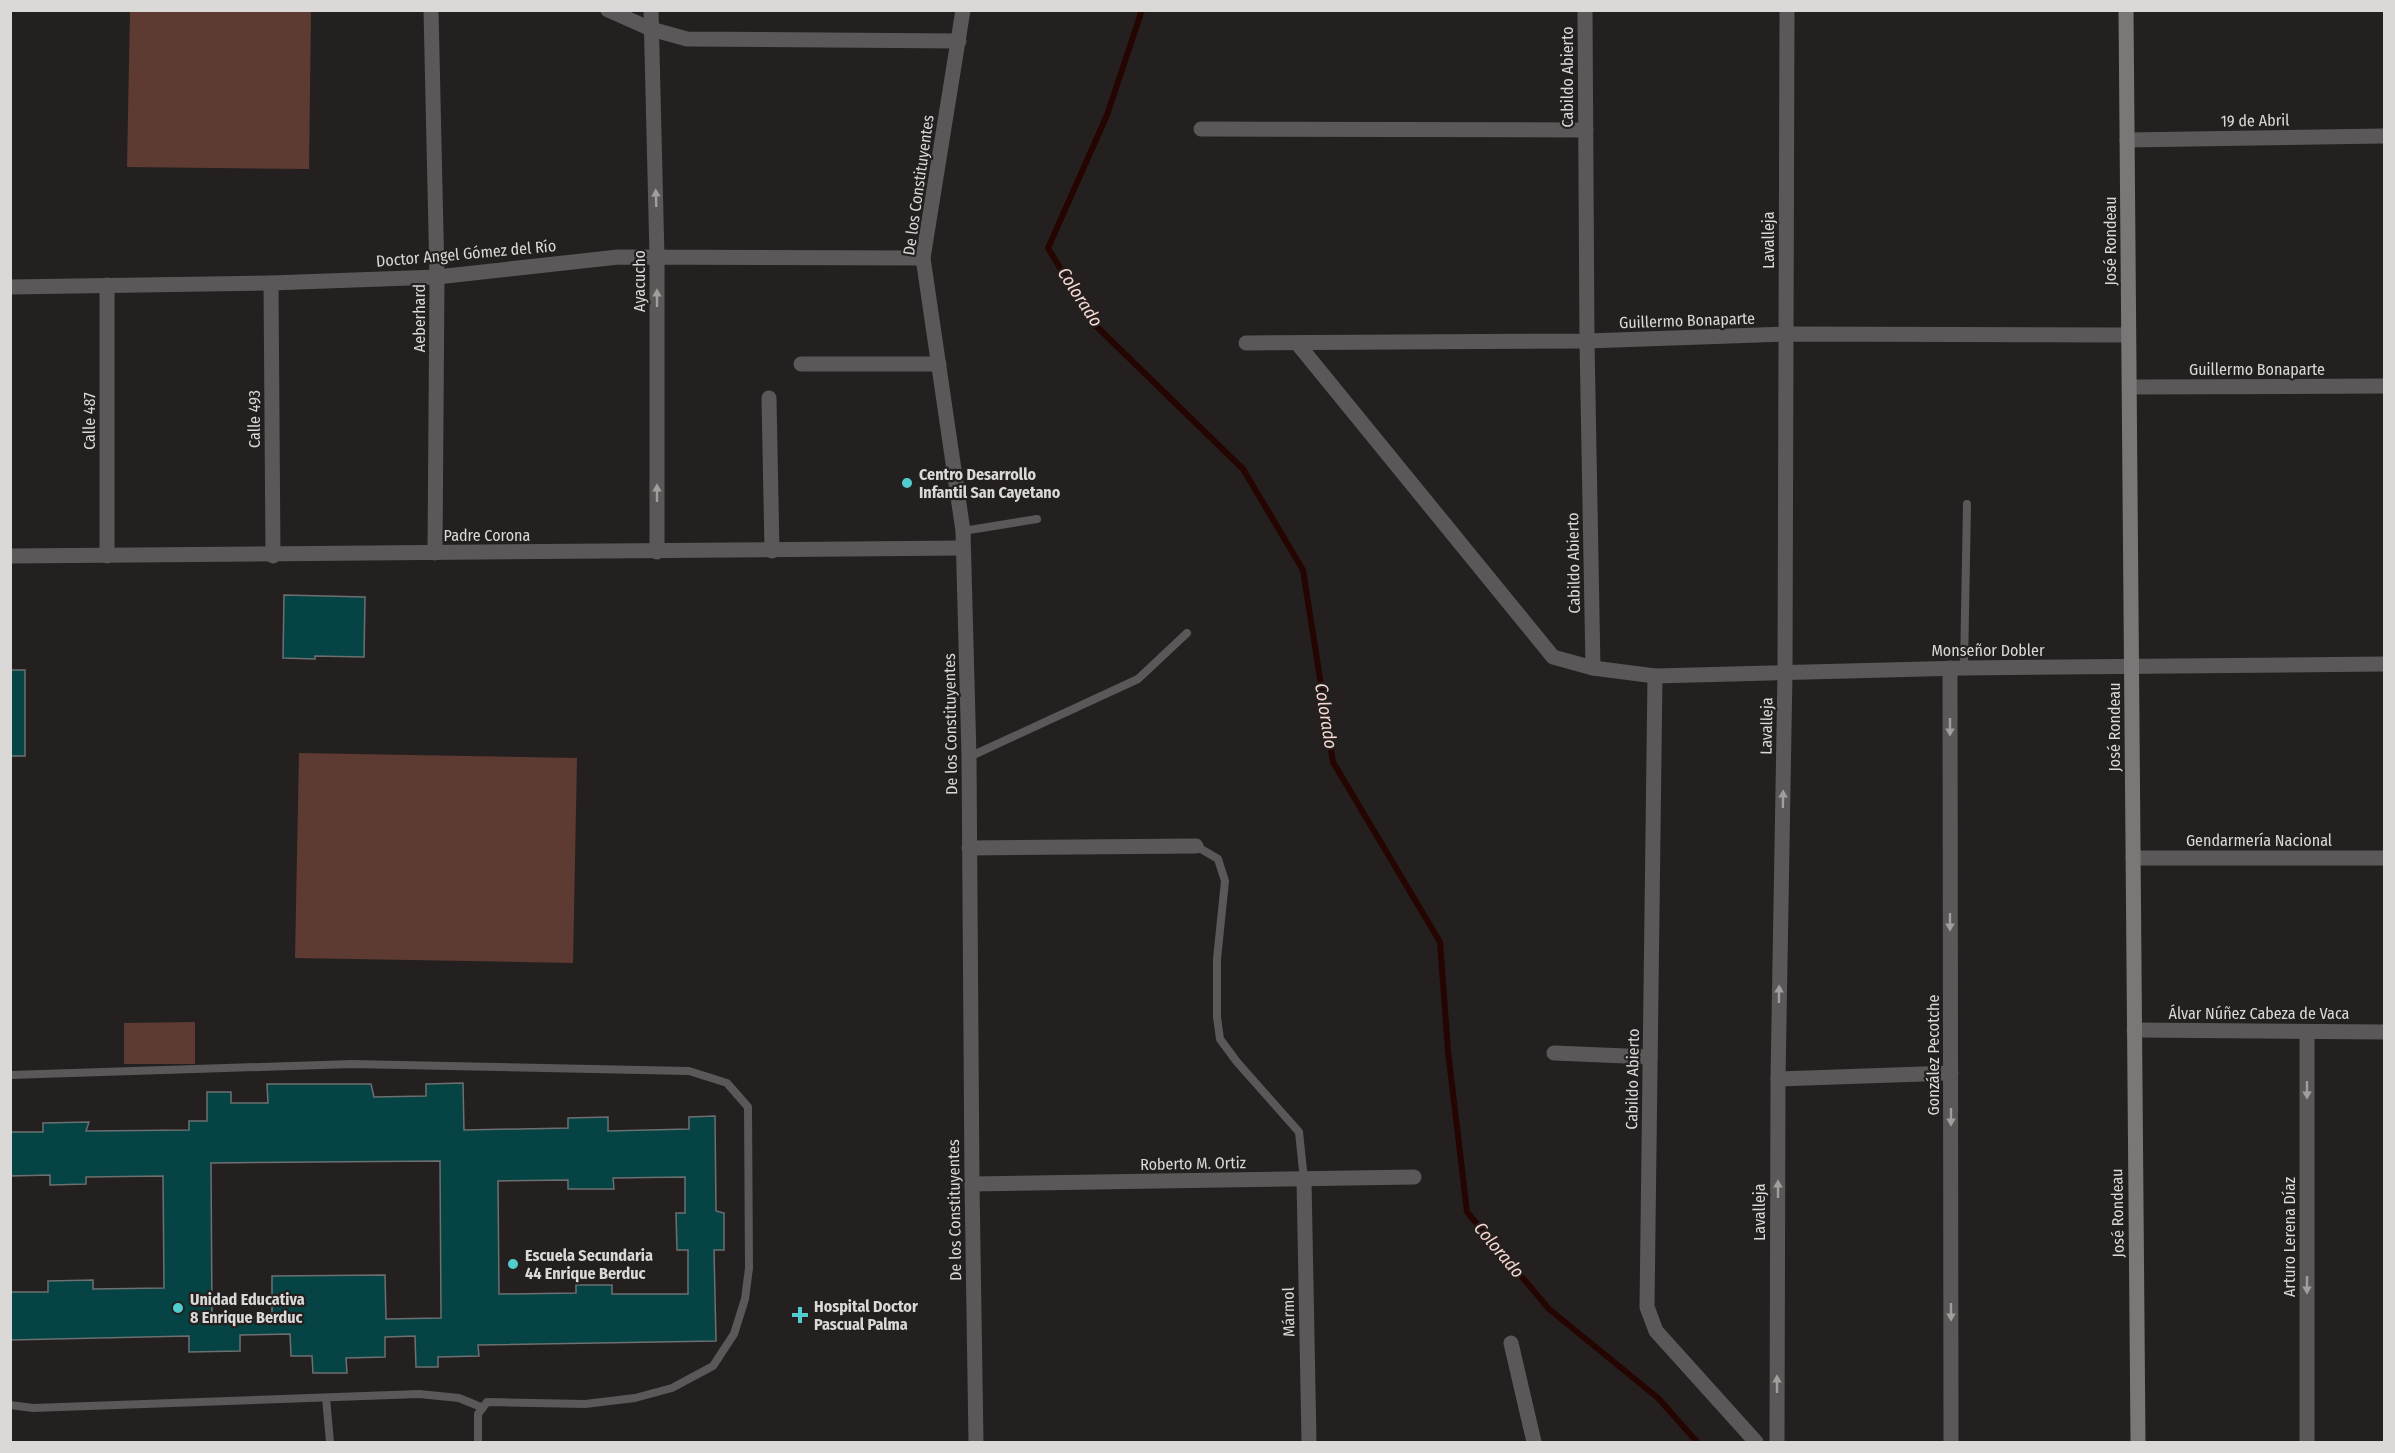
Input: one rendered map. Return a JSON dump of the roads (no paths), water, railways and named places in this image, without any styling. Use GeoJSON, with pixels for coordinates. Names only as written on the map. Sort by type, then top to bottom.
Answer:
{"type":"FeatureCollection","features":[{"type":"Feature","properties":{"kind":"street","name":"Aeberhard"},"geometry":{"type":"LineString","coordinates":[[431,10],[437,278],[435,553]]}},
{"type":"Feature","properties":{"kind":"street"},"geometry":{"type":"LineString","coordinates":[[608,10],[651,28],[687,39],[958,41]]}},
{"type":"Feature","properties":{"kind":"street","name":"Ayacucho"},"geometry":{"type":"LineString","coordinates":[[651,10],[657,256],[657,552]]}},
{"type":"Feature","properties":{"kind":"street","name":"De los Constituyentes"},"geometry":{"type":"LineString","coordinates":[[963,10],[923,258],[963,531],[969,757],[976,1443]]}},
{"type":"Feature","properties":{"kind":"street","name":"Cabildo Abierto"},"geometry":{"type":"LineString","coordinates":[[1585,10],[1587,341],[1593,668]]}},
{"type":"Feature","properties":{"kind":"street","name":"Lavalleja"},"geometry":{"type":"LineString","coordinates":[[1777,1443],[1778,1078],[1785,673],[1787,10]]}},
{"type":"Feature","properties":{"kind":"street","name":"José Rondeau"},"geometry":{"type":"LineString","coordinates":[[2126,10],[2138,1443]]}},
{"type":"Feature","properties":{"kind":"street"},"geometry":{"type":"LineString","coordinates":[[1201,129],[1586,130]]}},
{"type":"Feature","properties":{"kind":"street","name":"19 de Abril"},"geometry":{"type":"LineString","coordinates":[[2127,140],[2385,136]]}},
{"type":"Feature","properties":{"kind":"street","name":"Doctor Angel Gómez del Río"},"geometry":{"type":"LineString","coordinates":[[10,287],[437,278],[618,257],[923,258]]}},
{"type":"Feature","properties":{"kind":"street","name":"Calle 493"},"geometry":{"type":"LineString","coordinates":[[271,283],[273,556]]}},
{"type":"Feature","properties":{"kind":"street","name":"Calle 487"},"geometry":{"type":"LineString","coordinates":[[107,285],[107,556]]}},
{"type":"Feature","properties":{"kind":"street","name":"Guillermo Bonaparte"},"geometry":{"type":"LineString","coordinates":[[1246,344],[1587,341],[1786,334],[2128,335]]}},
{"type":"Feature","properties":{"kind":"street"},"geometry":{"type":"LineString","coordinates":[[1297,343],[1553,657],[1593,668]]}},
{"type":"Feature","properties":{"kind":"street"},"geometry":{"type":"LineString","coordinates":[[801,364],[939,364]]}},
{"type":"Feature","properties":{"kind":"street","name":"Guillermo Bonaparte"},"geometry":{"type":"LineString","coordinates":[[2130,387],[2385,386]]}},
{"type":"Feature","properties":{"kind":"street"},"geometry":{"type":"LineString","coordinates":[[769,398],[772,550]]}},
{"type":"Feature","properties":{"kind":"street","name":"Padre Corona"},"geometry":{"type":"LineString","coordinates":[[10,556],[273,556],[963,548]]}},
{"type":"Feature","properties":{"kind":"street","name":"Monseñor Dobler"},"geometry":{"type":"LineString","coordinates":[[1593,668],[1655,676],[1957,668],[2385,664]]}},
{"type":"Feature","properties":{"kind":"street","name":"González Pecotche"},"geometry":{"type":"LineString","coordinates":[[1951,1443],[1951,1073],[1957,668]]}},
{"type":"Feature","properties":{"kind":"street","name":"Cabildo Abierto"},"geometry":{"type":"LineString","coordinates":[[1655,676],[1647,1307],[1656,1331],[1756,1443]]}},
{"type":"Feature","properties":{"kind":"street"},"geometry":{"type":"LineString","coordinates":[[969,848],[1196,846]]}},
{"type":"Feature","properties":{"kind":"street","name":"Gendarmería Nacional"},"geometry":{"type":"LineString","coordinates":[[2133,858],[2385,858]]}},
{"type":"Feature","properties":{"kind":"street","name":"Álvar Núñez Cabeza de Vaca"},"geometry":{"type":"LineString","coordinates":[[2134,1030],[2385,1032]]}},
{"type":"Feature","properties":{"kind":"street","name":"Arturo Lerena Díaz"},"geometry":{"type":"LineString","coordinates":[[2307,1032],[2307,1443]]}},
{"type":"Feature","properties":{"kind":"street"},"geometry":{"type":"LineString","coordinates":[[1554,1053],[1650,1057]]}},
{"type":"Feature","properties":{"kind":"street"},"geometry":{"type":"LineString","coordinates":[[1778,1078],[1951,1073]]}},
{"type":"Feature","properties":{"kind":"street","name":"Roberto M. Ortiz"},"geometry":{"type":"LineString","coordinates":[[972,1184],[1414,1177]]}},
{"type":"Feature","properties":{"kind":"street","name":"Mármol"},"geometry":{"type":"LineString","coordinates":[[1304,1180],[1309,1443]]}},
{"type":"Feature","properties":{"kind":"street"},"geometry":{"type":"LineString","coordinates":[[1511,1343],[1534,1443]]}},
{"type":"Feature","properties":{"kind":"lane"},"geometry":{"type":"LineString","coordinates":[[1957,668],[1966,504]]}},
{"type":"Feature","properties":{"kind":"lane"},"geometry":{"type":"LineString","coordinates":[[963,531],[1037,519]]}},
{"type":"Feature","properties":{"kind":"lane"},"geometry":{"type":"LineString","coordinates":[[969,757],[1137,679],[1187,633]]}},
{"type":"Feature","properties":{"kind":"lane"},"geometry":{"type":"LineString","coordinates":[[1196,846],[1218,859],[1225,881],[1217,959],[1217,1017],[1220,1039],[1237,1062],[1299,1132],[1304,1180]]}},
{"type":"Feature","properties":{"kind":"lane"},"geometry":{"type":"LineString","coordinates":[[10,1075],[352,1064],[689,1071],[728,1083],[748,1107],[749,1268],[745,1299],[734,1334],[713,1366],[672,1388],[634,1398],[585,1404],[488,1402],[481,1407],[478,1414],[478,1443]]}},
{"type":"Feature","properties":{"kind":"lane"},"geometry":{"type":"LineString","coordinates":[[10,1406],[33,1408],[419,1394],[459,1398],[481,1407]]}},
{"type":"Feature","properties":{"kind":"lane"},"geometry":{"type":"LineString","coordinates":[[326,1398],[330,1443]]}},
{"type":"Feature","properties":{"kind":"waterway","name":"Colorado"},"geometry":{"type":"LineString","coordinates":[[1142,10],[1107,115],[1048,248],[1094,324],[1243,469],[1303,570],[1333,762],[1440,942],[1448,1051],[1467,1212],[1549,1309],[1658,1398],[1697,1442]]}},
{"type":"Feature","properties":{"kind":"place","name":"Centro Desarrollo Infantil San Cayetano"},"geometry":{"type":"Point","coordinates":[907,483]}},
{"type":"Feature","properties":{"kind":"place","name":"Escuela Secundaria 44 Enrique Berduc"},"geometry":{"type":"Point","coordinates":[513,1264]}},
{"type":"Feature","properties":{"kind":"place","name":"Unidad Educativa 8 Enrique Berduc"},"geometry":{"type":"Point","coordinates":[178,1308]}},
{"type":"Feature","properties":{"kind":"place","name":"Hospital Doctor Pascual Palma"},"geometry":{"type":"Point","coordinates":[800,1315]}}]}
